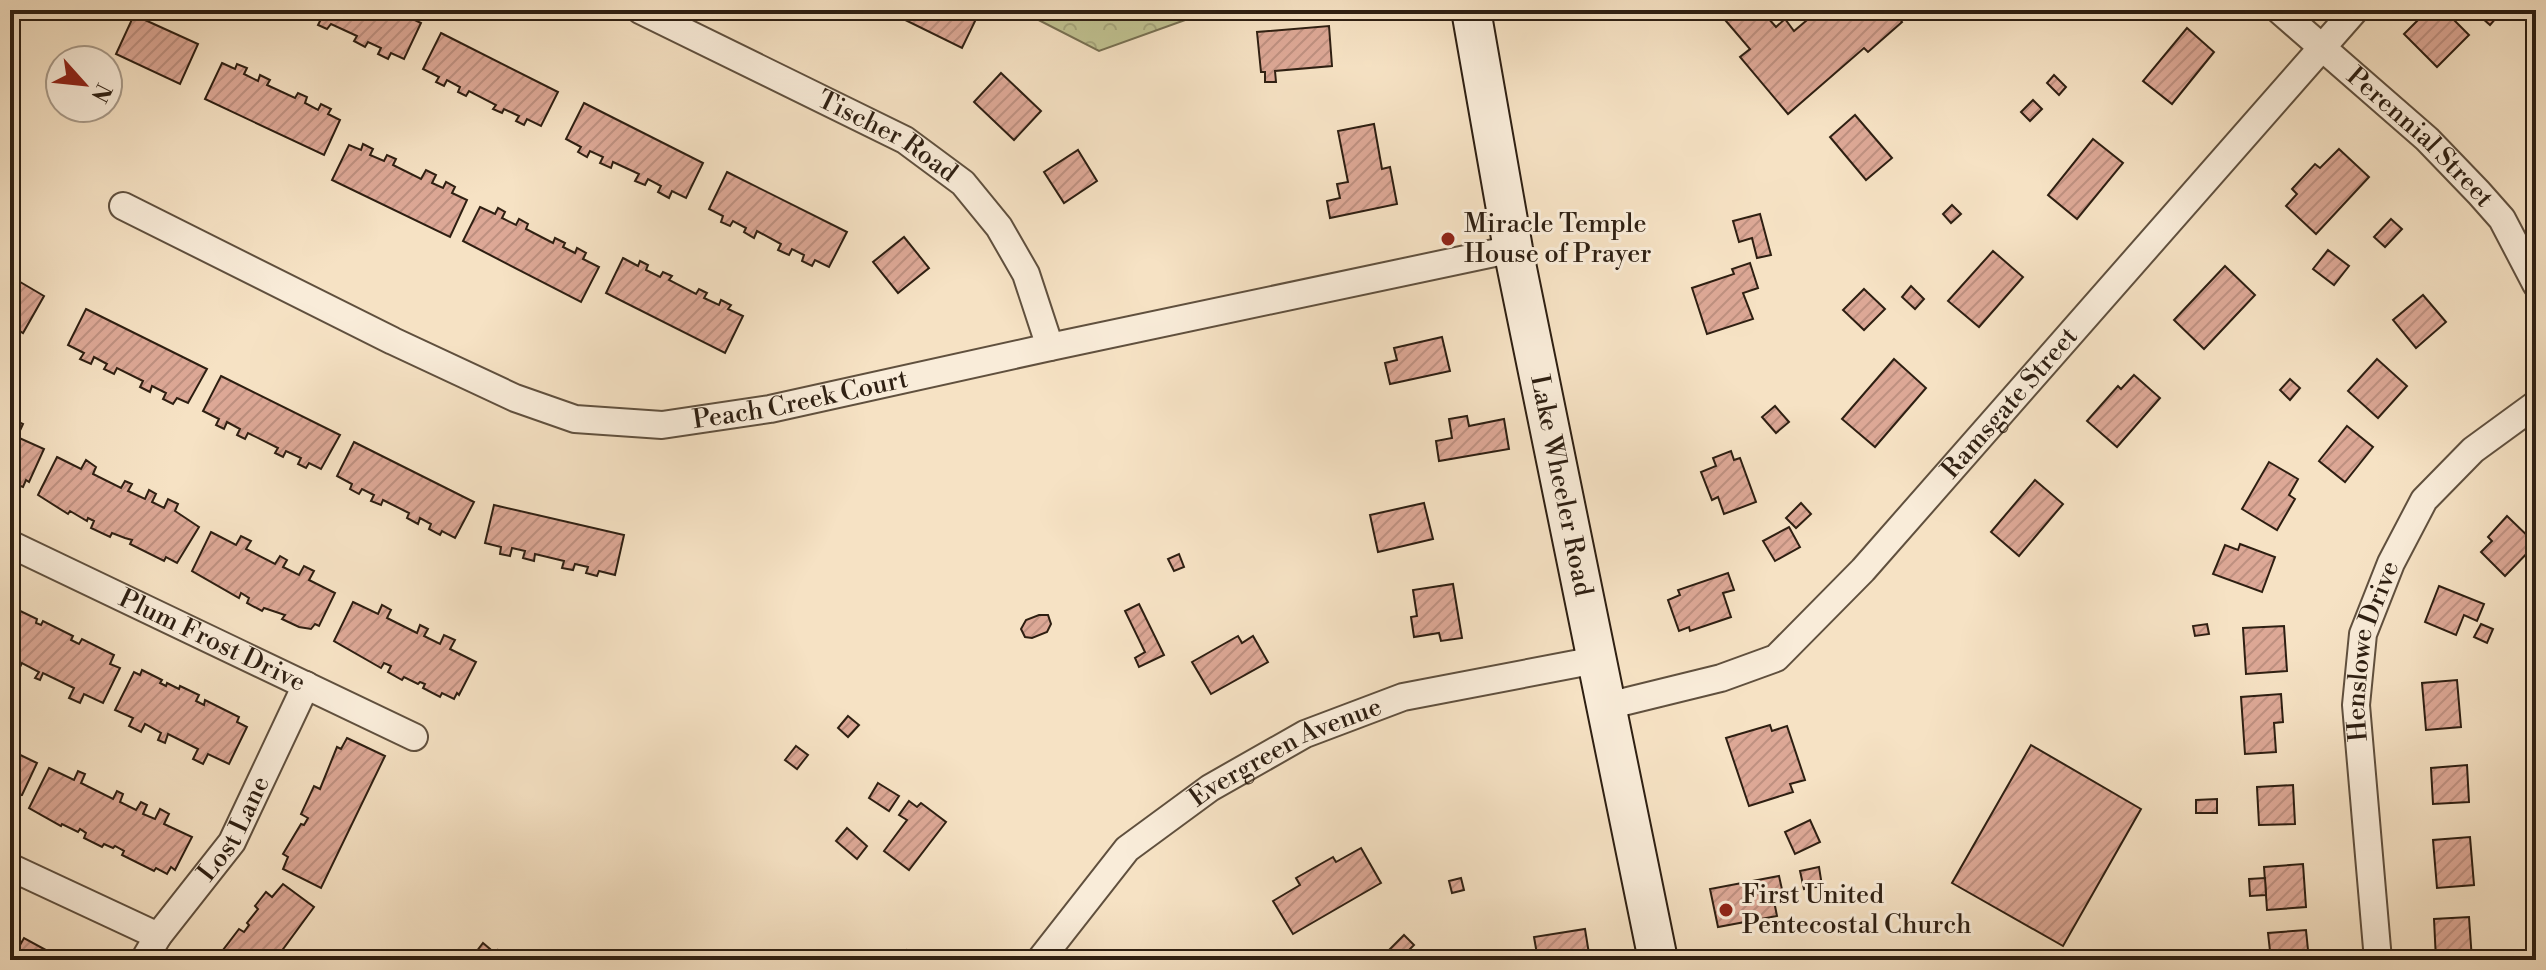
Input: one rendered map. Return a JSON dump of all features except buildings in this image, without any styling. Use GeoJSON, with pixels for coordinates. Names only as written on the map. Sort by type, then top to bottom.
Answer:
{"type":"FeatureCollection","features":[{"type":"Feature","properties":{"kind":"main road","name":"Lake Wheeler Road"},"geometry":{"type":"LineString","coordinates":[[1471,10],[1513,249],[1658,960]]}},
{"type":"Feature","properties":{"kind":"street","name":"Tischer Road"},"geometry":{"type":"LineString","coordinates":[[640,10],[905,140],[963,183],[999,227],[1026,274],[1050,347]]}},
{"type":"Feature","properties":{"kind":"street","name":"Perennial Street"},"geometry":{"type":"LineString","coordinates":[[2279,10],[2427,139],[2502,219],[2536,284]]}},
{"type":"Feature","properties":{"kind":"street","name":"Ramsgate Street"},"geometry":{"type":"LineString","coordinates":[[1607,706],[1721,678],[1776,658],[1820,617],[1868,565],[2355,10]]}},
{"type":"Feature","properties":{"kind":"street","name":"Peach Creek Court"},"geometry":{"type":"LineString","coordinates":[[123,206],[393,341],[515,398],[575,419],[662,425],[770,409],[1513,249]]}},
{"type":"Feature","properties":{"kind":"street","name":"Henslowe Drive"},"geometry":{"type":"LineString","coordinates":[[2378,960],[2356,705],[2363,634],[2391,563],[2424,500],[2473,450],[2536,404]]}},
{"type":"Feature","properties":{"kind":"street","name":"Plum Frost Drive"},"geometry":{"type":"LineString","coordinates":[[10,544],[414,737]]}},
{"type":"Feature","properties":{"kind":"street","name":"Evergreen Avenue"},"geometry":{"type":"LineString","coordinates":[[1040,960],[1127,849],[1210,788],[1305,734],[1403,697],[1596,660]]}},
{"type":"Feature","properties":{"kind":"street","name":"Lost Lane"},"geometry":{"type":"LineString","coordinates":[[144,960],[158,936],[232,842],[306,685]]}},
{"type":"Feature","properties":{"kind":"street"},"geometry":{"type":"LineString","coordinates":[[10,867],[158,936]]}},
{"type":"Feature","properties":{"kind":"green space"},"geometry":{"type":"Polygon","coordinates":[[[1019,10],[1213,10],[1099,51],[1019,10]]]}},
{"type":"Feature","properties":{"kind":"place","name":"Miracle Temple House of Prayer"},"geometry":{"type":"Point","coordinates":[1448,239]}},
{"type":"Feature","properties":{"kind":"place","name":"First United Pentecostal Church"},"geometry":{"type":"Point","coordinates":[1726,910]}}]}
